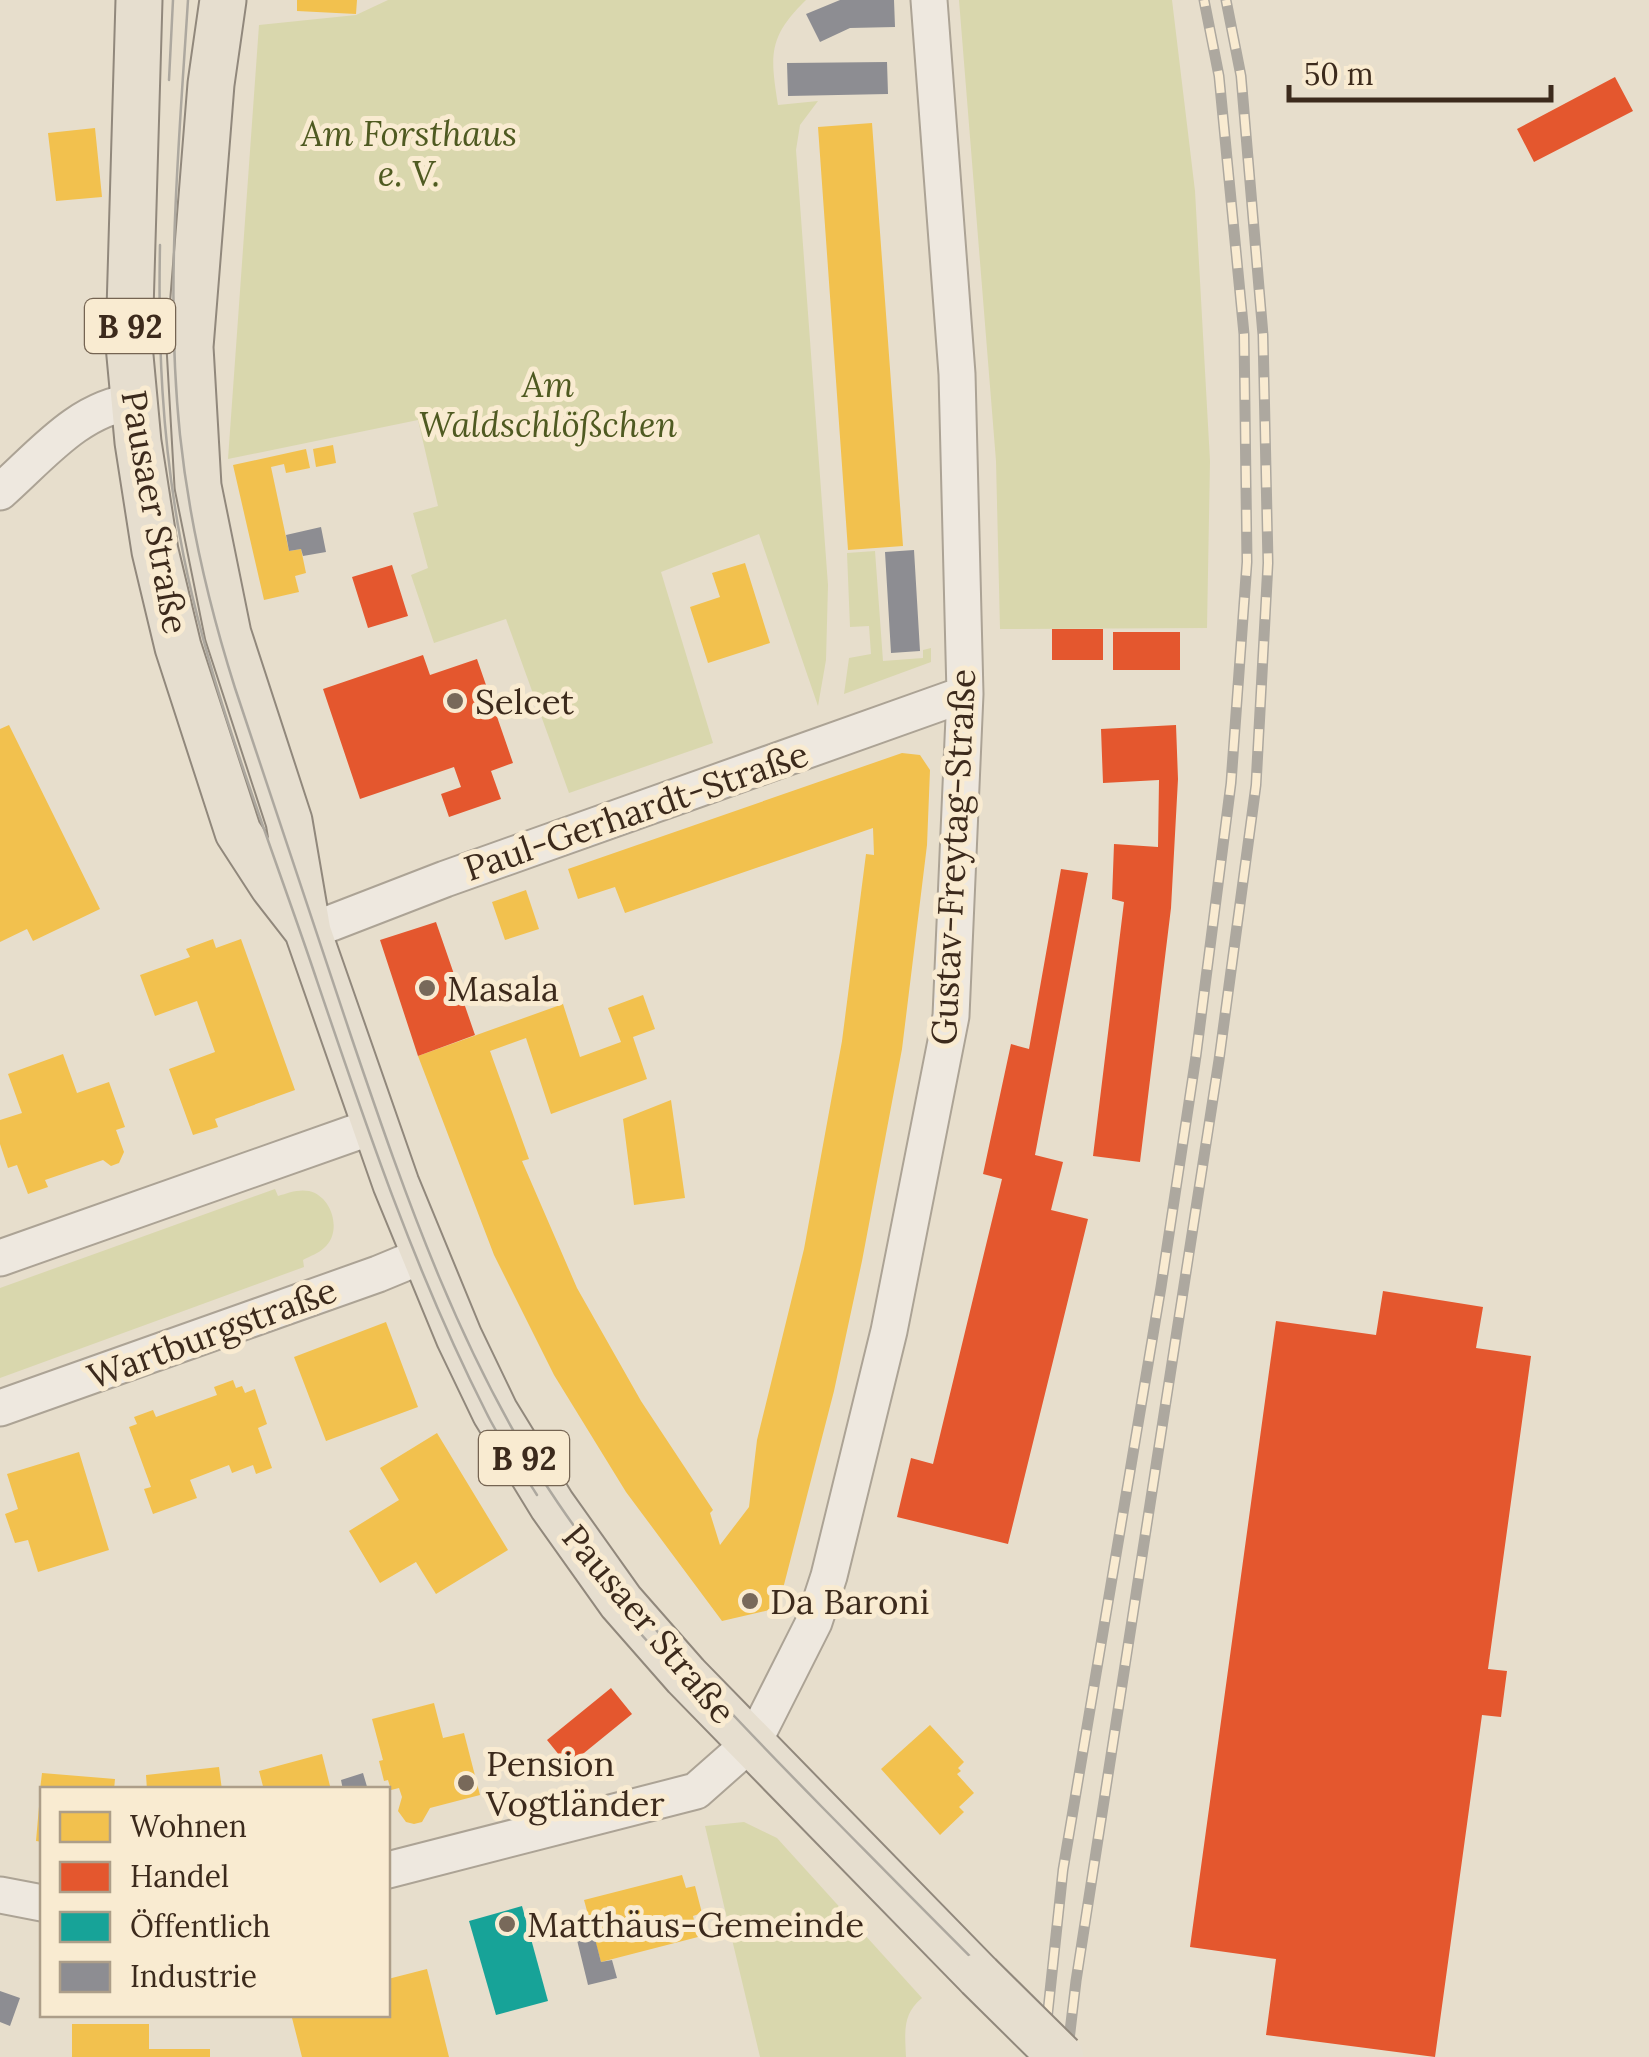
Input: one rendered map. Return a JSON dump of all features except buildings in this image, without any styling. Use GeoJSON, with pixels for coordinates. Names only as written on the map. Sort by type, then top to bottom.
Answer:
{"type":"FeatureCollection","features":[{"type":"Feature","properties":{"kind":"main road","name":"Pausaer Straße"},"geometry":{"type":"LineString","coordinates":[[139,0],[129,345],[155,551],[194,700],[238,832],[308,932]]}},
{"type":"Feature","properties":{"kind":"main road","name":"Pausaer Straße"},"geometry":{"type":"LineString","coordinates":[[223,0],[210,84],[190,347],[198,486],[228,634],[294,839],[308,932],[374,1126],[424,1255],[496,1412],[552,1505],[621,1602],[750,1743],[1061,2057]]}},
{"type":"Feature","properties":{"kind":"street","name":"Gustav-Freytag-Straße"},"geometry":{"type":"LineString","coordinates":[[750,1743],[814,1622],[829,1576],[888,1331],[951,1016],[965,694],[956,374],[929,0]]}},
{"type":"Feature","properties":{"kind":"street"},"geometry":{"type":"LineString","coordinates":[[0,492],[86,417],[115,404],[134,402]]}},
{"type":"Feature","properties":{"kind":"street","name":"Paul-Gerhardt-Straße"},"geometry":{"type":"LineString","coordinates":[[308,932],[480,866],[965,694]]}},
{"type":"Feature","properties":{"kind":"street"},"geometry":{"type":"LineString","coordinates":[[0,1258],[374,1126]]}},
{"type":"Feature","properties":{"kind":"street","name":"Wartburgstraße"},"geometry":{"type":"LineString","coordinates":[[0,1408],[424,1255]]}},
{"type":"Feature","properties":{"kind":"street"},"geometry":{"type":"LineString","coordinates":[[390,1869],[696,1791],[750,1743]]}},
{"type":"Feature","properties":{"kind":"street"},"geometry":{"type":"LineString","coordinates":[[0,1895],[40,1903]]}},
{"type":"Feature","properties":{"kind":"green space"},"geometry":{"type":"Polygon","coordinates":[[[388,0],[806,0],[784,25],[773,60],[778,105],[818,101],[800,125],[796,150],[828,585],[826,660],[818,706],[759,534],[661,572],[713,743],[569,793],[506,619],[434,643],[411,575],[428,568],[413,513],[438,506],[418,420],[228,459],[259,25],[356,15],[388,0]]]}},
{"type":"Feature","properties":{"kind":"green space"},"geometry":{"type":"Polygon","coordinates":[[[959,0],[1172,0],[1195,191],[1210,461],[1207,628],[1000,629],[996,461],[959,0]]]}},
{"type":"Feature","properties":{"kind":"green space"},"geometry":{"type":"Polygon","coordinates":[[[875,551],[883,661],[923,658],[923,650],[931,648],[931,662],[844,694],[849,658],[871,654],[869,626],[850,627],[847,553],[875,551]]]}},
{"type":"Feature","properties":{"kind":"green space"},"geometry":{"type":"Polygon","coordinates":[[[275,1189],[278,1196],[301,1191],[317,1194],[332,1215],[330,1241],[303,1260],[304,1267],[0,1378],[0,1288],[275,1189]]]}},
{"type":"Feature","properties":{"kind":"green space"},"geometry":{"type":"Polygon","coordinates":[[[744,1822],[777,1838],[922,1998],[908,2017],[906,2057],[760,2057],[705,1826],[744,1822]]]}},
{"type":"Feature","properties":{"kind":"tram line"},"geometry":{"type":"LineString","coordinates":[[169,80],[173,0]]}},
{"type":"Feature","properties":{"kind":"tram line"},"geometry":{"type":"LineString","coordinates":[[188,0],[175,217],[174,326],[180,435],[195,531],[235,688],[372,1099],[465,1337],[524,1449],[618,1584],[752,1735],[1072,2057]]}},
{"type":"Feature","properties":{"kind":"tram line"},"geometry":{"type":"LineString","coordinates":[[160,245],[161,355],[169,464],[191,591],[221,701],[351,1082],[413,1249],[486,1412],[537,1495]]}},
{"type":"Feature","properties":{"kind":"tram line"},"geometry":{"type":"LineString","coordinates":[[632,1624],[722,1725]]}},
{"type":"Feature","properties":{"kind":"railway"},"geometry":{"type":"LineString","coordinates":[[1043,2057],[1063,1870],[1161,1287],[1231,783],[1247,562],[1244,334],[1219,76],[1204,0]]}},
{"type":"Feature","properties":{"kind":"railway"},"geometry":{"type":"LineString","coordinates":[[1067,2057],[1219,1060],[1256,785],[1268,563],[1263,335],[1241,76],[1226,0]]}},
{"type":"Feature","properties":{"kind":"place","name":"Selcet"},"geometry":{"type":"Point","coordinates":[455,701]}},
{"type":"Feature","properties":{"kind":"place","name":"Masala"},"geometry":{"type":"Point","coordinates":[427,988]}},
{"type":"Feature","properties":{"kind":"place","name":"Da Baroni"},"geometry":{"type":"Point","coordinates":[750,1601]}},
{"type":"Feature","properties":{"kind":"place","name":"Pension Vogtländer"},"geometry":{"type":"Point","coordinates":[466,1783]}},
{"type":"Feature","properties":{"kind":"place","name":"Matthäus-Gemeinde"},"geometry":{"type":"Point","coordinates":[507,1924]}},
{"type":"Feature","properties":{"kind":"park label","name":"Am Forsthaus e. V."},"geometry":{"type":"Point","coordinates":[409,153]}},
{"type":"Feature","properties":{"kind":"park label","name":"Am Waldschlößchen"},"geometry":{"type":"Point","coordinates":[548,404]}}]}
